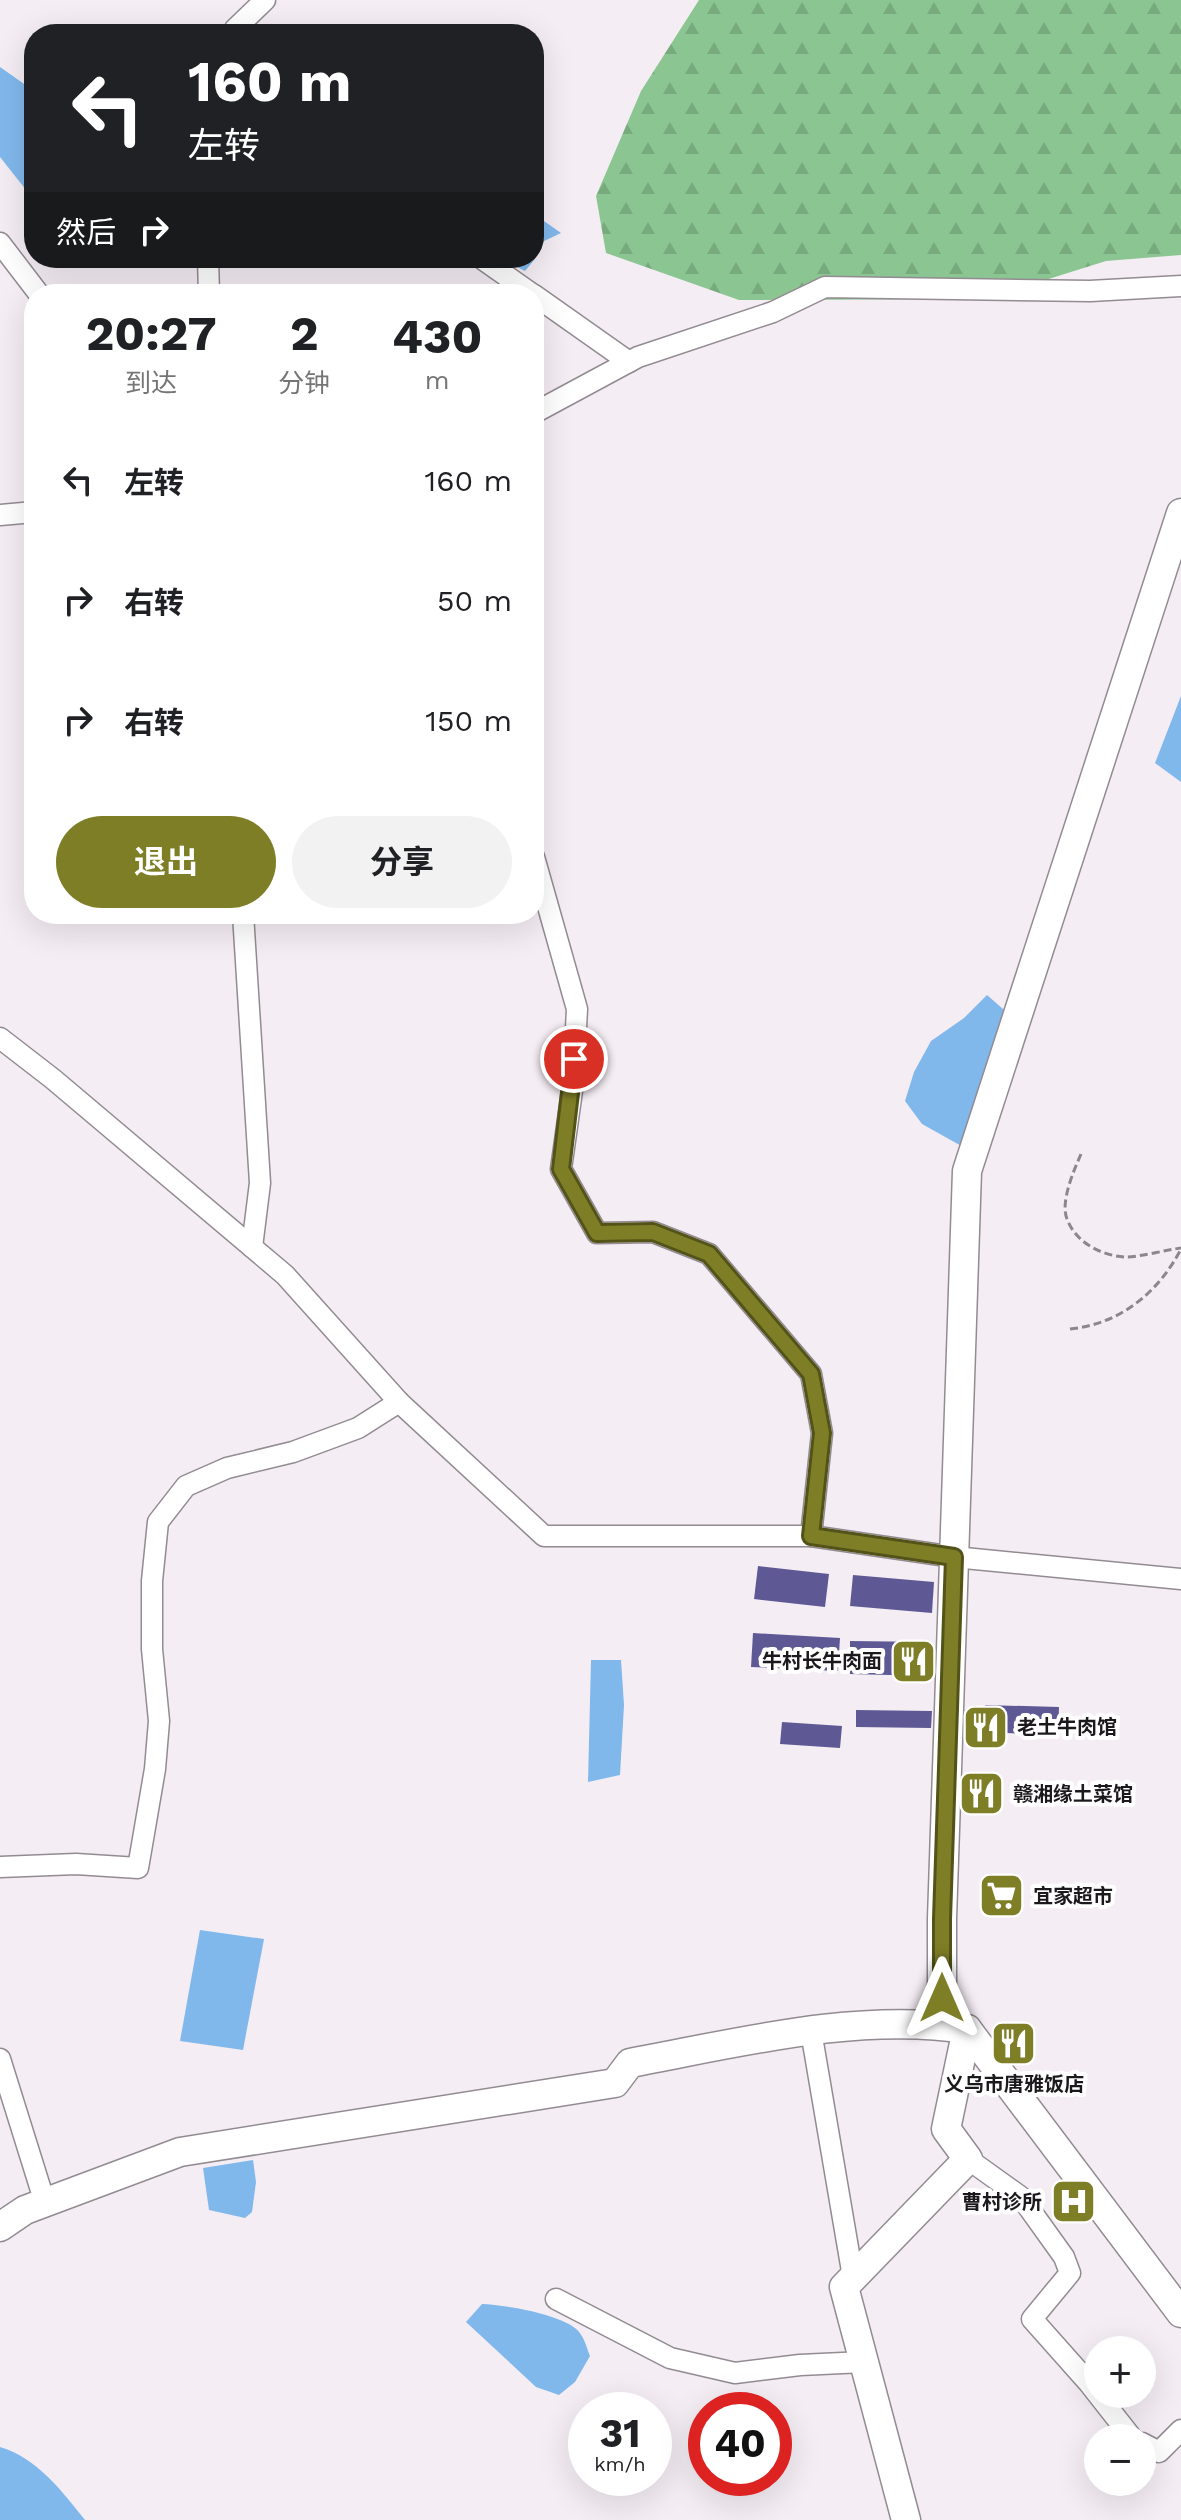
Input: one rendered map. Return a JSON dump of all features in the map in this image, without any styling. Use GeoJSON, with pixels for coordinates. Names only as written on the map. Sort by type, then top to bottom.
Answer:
{"type":"FeatureCollection","features":[{"type":"Feature","properties":{"kind":"street"},"geometry":{"type":"LineString","coordinates":[[240,24],[265,0]]}},
{"type":"Feature","properties":{"kind":"street"},"geometry":{"type":"LineString","coordinates":[[0,243],[31,284]]}},
{"type":"Feature","properties":{"kind":"street"},"geometry":{"type":"LineString","coordinates":[[495,268],[518,284]]}},
{"type":"Feature","properties":{"kind":"street"},"geometry":{"type":"LineString","coordinates":[[544,408],[629,362],[773,312],[825,287],[1090,291],[1181,286]]}},
{"type":"Feature","properties":{"kind":"street"},"geometry":{"type":"LineString","coordinates":[[544,303],[629,362]]}},
{"type":"Feature","properties":{"kind":"street"},"geometry":{"type":"LineString","coordinates":[[0,515],[24,513]]}},
{"type":"Feature","properties":{"kind":"street"},"geometry":{"type":"LineString","coordinates":[[1121,2424],[1032,2319],[1070,2273],[1064,2257],[1021,2197],[968,2159],[946,2129],[955,2027],[942,1919],[967,1171],[1181,513]]}},
{"type":"Feature","properties":{"kind":"street"},"geometry":{"type":"LineString","coordinates":[[544,892],[577,1009],[573,1084],[561,1169],[597,1233],[653,1232],[709,1254],[811,1374],[822,1433],[811,1536]]}},
{"type":"Feature","properties":{"kind":"street"},"geometry":{"type":"LineString","coordinates":[[244,924],[260,1183],[252,1247]]}},
{"type":"Feature","properties":{"kind":"street"},"geometry":{"type":"LineString","coordinates":[[0,1038],[285,1275],[399,1402],[544,1536],[811,1536],[954,1557],[1181,1579]]}},
{"type":"Feature","properties":{"kind":"street"},"geometry":{"type":"LineString","coordinates":[[0,1867],[76,1864],[138,1868],[155,1769],[159,1721],[152,1649],[152,1581],[158,1522],[186,1486],[227,1468],[293,1452],[358,1428],[399,1402]]}},
{"type":"Feature","properties":{"kind":"street"},"geometry":{"type":"LineString","coordinates":[[0,2227],[25,2210],[180,2152],[615,2083],[630,2063],[811,2031],[916,2022],[955,2027],[1181,2313]]}},
{"type":"Feature","properties":{"kind":"street"},"geometry":{"type":"LineString","coordinates":[[811,2031],[853,2277]]}},
{"type":"Feature","properties":{"kind":"street"},"geometry":{"type":"LineString","coordinates":[[0,2059],[45,2203]]}},
{"type":"Feature","properties":{"kind":"street"},"geometry":{"type":"LineString","coordinates":[[906,2520],[844,2287],[968,2159]]}},
{"type":"Feature","properties":{"kind":"street"},"geometry":{"type":"LineString","coordinates":[[556,2299],[670,2358],[735,2373],[800,2365],[864,2362]]}},
{"type":"Feature","properties":{"kind":"street"},"geometry":{"type":"LineString","coordinates":[[1156,2450],[1159,2452],[1181,2430]]}},
{"type":"Feature","properties":{"kind":"path"},"geometry":{"type":"LineString","coordinates":[[1081,1154],[1069,1181],[1066,1217],[1082,1241],[1104,1254],[1129,1257],[1181,1249]]}},
{"type":"Feature","properties":{"kind":"path"},"geometry":{"type":"LineString","coordinates":[[1070,1329],[1089,1327],[1128,1309],[1151,1292],[1173,1265],[1181,1249]]}},
{"type":"Feature","properties":{"kind":"green space"},"geometry":{"type":"Polygon","coordinates":[[[699,0],[1181,0],[1181,255],[1106,261],[985,299],[739,300],[606,253],[596,196],[641,91],[699,0]]]}},
{"type":"Feature","properties":{"kind":"water"},"geometry":{"type":"Polygon","coordinates":[[[0,67],[24,84],[24,187],[0,157],[0,67]]]}},
{"type":"Feature","properties":{"kind":"water"},"geometry":{"type":"Polygon","coordinates":[[[544,221],[561,233],[544,241],[544,221]]]}},
{"type":"Feature","properties":{"kind":"water"},"geometry":{"type":"Polygon","coordinates":[[[1181,696],[1181,782],[1155,763],[1181,696]]]}},
{"type":"Feature","properties":{"kind":"water"},"geometry":{"type":"Polygon","coordinates":[[[987,995],[1011,1016],[965,1148],[922,1124],[905,1101],[914,1072],[931,1041],[964,1018],[987,995]]]}},
{"type":"Feature","properties":{"kind":"water"},"geometry":{"type":"Polygon","coordinates":[[[591,1660],[621,1660],[624,1705],[620,1775],[588,1782],[591,1660]]]}},
{"type":"Feature","properties":{"kind":"water"},"geometry":{"type":"Polygon","coordinates":[[[200,1930],[264,1939],[243,2050],[180,2041],[200,1930]]]}},
{"type":"Feature","properties":{"kind":"water"},"geometry":{"type":"Polygon","coordinates":[[[253,2160],[256,2182],[252,2212],[245,2218],[209,2210],[203,2168],[253,2160]]]}},
{"type":"Feature","properties":{"kind":"water"},"geometry":{"type":"Polygon","coordinates":[[[482,2304],[517,2308],[575,2328],[583,2337],[590,2356],[575,2382],[559,2395],[536,2387],[466,2322],[482,2304]]]}},
{"type":"Feature","properties":{"kind":"water"},"geometry":{"type":"Polygon","coordinates":[[[0,2447],[37,2467],[85,2520],[0,2520],[0,2447]]]}},
{"type":"Feature","properties":{"kind":"building"},"geometry":{"type":"Polygon","coordinates":[[[758,1566],[829,1574],[825,1607],[754,1599],[758,1566]]]}},
{"type":"Feature","properties":{"kind":"building"},"geometry":{"type":"Polygon","coordinates":[[[853,1575],[934,1582],[932,1613],[850,1606],[853,1575]]]}},
{"type":"Feature","properties":{"kind":"building"},"geometry":{"type":"Polygon","coordinates":[[[753,1633],[840,1638],[838,1671],[751,1667],[753,1633]]]}},
{"type":"Feature","properties":{"kind":"building"},"geometry":{"type":"Polygon","coordinates":[[[850,1641],[931,1642],[931,1676],[850,1674],[850,1641]]]}},
{"type":"Feature","properties":{"kind":"building"},"geometry":{"type":"Polygon","coordinates":[[[985,1705],[1059,1707],[1058,1735],[984,1732],[985,1705]]]}},
{"type":"Feature","properties":{"kind":"building"},"geometry":{"type":"Polygon","coordinates":[[[856,1710],[932,1711],[931,1728],[856,1727],[856,1710]]]}},
{"type":"Feature","properties":{"kind":"building"},"geometry":{"type":"Polygon","coordinates":[[[782,1722],[842,1726],[840,1748],[780,1744],[782,1722]]]}},
{"type":"Feature","properties":{"kind":"place","name":"牛村长牛肉面"},"geometry":{"type":"Point","coordinates":[913,1661]}},
{"type":"Feature","properties":{"kind":"place","name":"老土牛肉馆"},"geometry":{"type":"Point","coordinates":[986,1727]}},
{"type":"Feature","properties":{"kind":"place","name":"赣湘缘土菜馆"},"geometry":{"type":"Point","coordinates":[982,1794]}},
{"type":"Feature","properties":{"kind":"place","name":"宜家超市"},"geometry":{"type":"Point","coordinates":[1002,1896]}},
{"type":"Feature","properties":{"kind":"place","name":"义乌市唐雅饭店"},"geometry":{"type":"Point","coordinates":[1014,2044]}},
{"type":"Feature","properties":{"kind":"place","name":"曹村诊所"},"geometry":{"type":"Point","coordinates":[1073,2202]}},
{"type":"Feature","properties":{"kind":"route"},"geometry":{"type":"LineString","coordinates":[[574,1059],[561,1169],[597,1233],[653,1232],[709,1254],[811,1374],[822,1433],[811,1536],[954,1557],[942,1998]]}}]}
